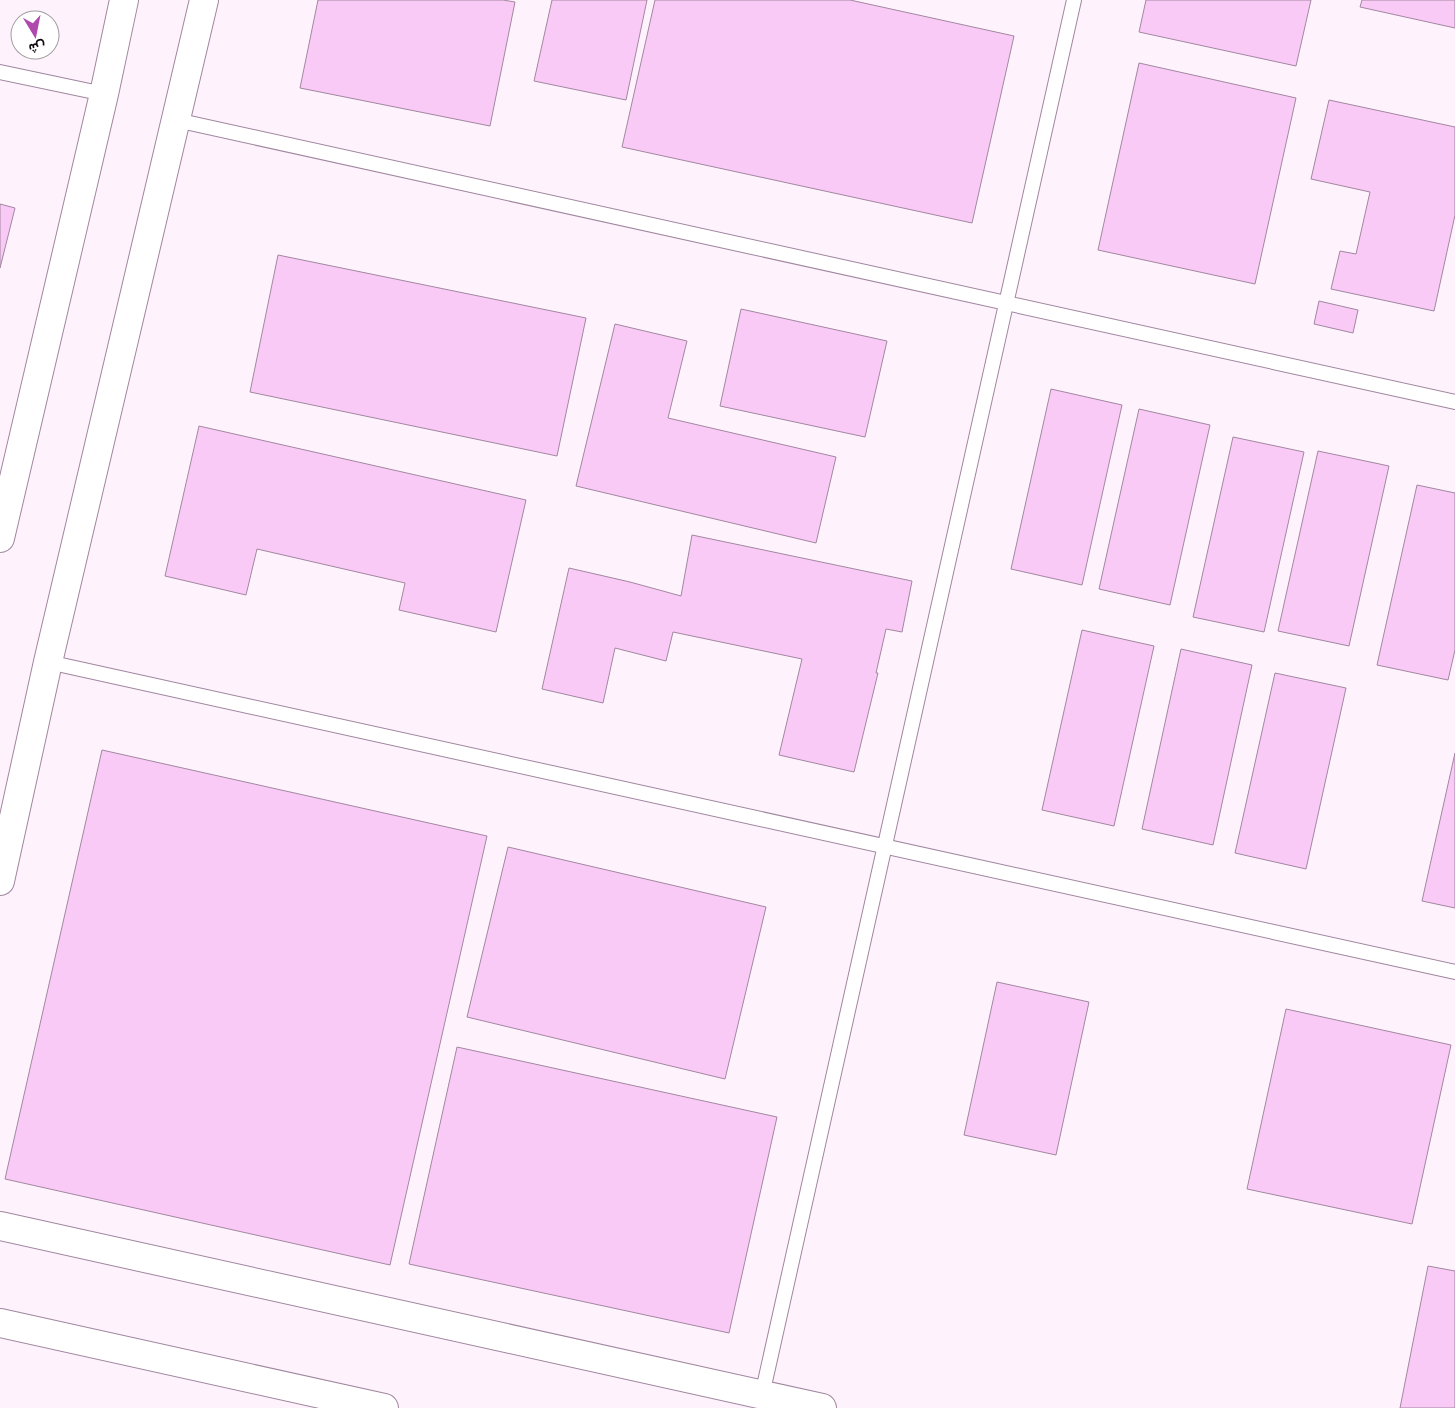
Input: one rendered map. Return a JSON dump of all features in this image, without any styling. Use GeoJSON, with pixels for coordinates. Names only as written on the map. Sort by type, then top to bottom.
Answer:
{"type":"FeatureCollection","features":[{"type":"Feature","properties":{"kind":"street"},"geometry":{"type":"LineString","coordinates":[[0,538],[104,94],[124,0]]}},
{"type":"Feature","properties":{"kind":"street"},"geometry":{"type":"LineString","coordinates":[[0,882],[48,662],[204,0]]}},
{"type":"Feature","properties":{"kind":"street"},"geometry":{"type":"LineString","coordinates":[[0,1226],[822,1408]]}},
{"type":"Feature","properties":{"kind":"street"},"geometry":{"type":"LineString","coordinates":[[0,1323],[384,1408]]}},
{"type":"Feature","properties":{"kind":"lane"},"geometry":{"type":"LineString","coordinates":[[762,1395],[1074,0]]}},
{"type":"Feature","properties":{"kind":"lane"},"geometry":{"type":"LineString","coordinates":[[0,72],[104,94]]}},
{"type":"Feature","properties":{"kind":"lane"},"geometry":{"type":"LineString","coordinates":[[176,120],[1455,402]]}},
{"type":"Feature","properties":{"kind":"lane"},"geometry":{"type":"LineString","coordinates":[[48,662],[1455,972]]}},
{"type":"Feature","properties":{"kind":"building"},"geometry":{"type":"Polygon","coordinates":[[[318,0],[503,0],[515,2],[490,126],[300,88],[318,0]]]}},
{"type":"Feature","properties":{"kind":"building"},"geometry":{"type":"Polygon","coordinates":[[[552,0],[647,0],[626,100],[534,81],[552,0]]]}},
{"type":"Feature","properties":{"kind":"building"},"geometry":{"type":"Polygon","coordinates":[[[655,0],[850,0],[1014,36],[972,223],[622,147],[655,0]]]}},
{"type":"Feature","properties":{"kind":"building"},"geometry":{"type":"Polygon","coordinates":[[[1146,0],[1311,0],[1296,66],[1139,32],[1146,0]]]}},
{"type":"Feature","properties":{"kind":"building"},"geometry":{"type":"Polygon","coordinates":[[[1362,0],[1455,0],[1455,28],[1360,7],[1362,0]]]}},
{"type":"Feature","properties":{"kind":"building"},"geometry":{"type":"Polygon","coordinates":[[[1139,63],[1296,98],[1255,284],[1098,250],[1139,63]]]}},
{"type":"Feature","properties":{"kind":"building"},"geometry":{"type":"Polygon","coordinates":[[[1329,100],[1455,127],[1455,215],[1434,311],[1331,289],[1340,251],[1356,254],[1370,192],[1311,179],[1329,100]]]}},
{"type":"Feature","properties":{"kind":"building"},"geometry":{"type":"Polygon","coordinates":[[[0,204],[15,208],[0,268],[0,204]]]}},
{"type":"Feature","properties":{"kind":"building"},"geometry":{"type":"Polygon","coordinates":[[[278,255],[586,318],[557,456],[250,392],[278,255]]]}},
{"type":"Feature","properties":{"kind":"building"},"geometry":{"type":"Polygon","coordinates":[[[1319,301],[1358,310],[1353,333],[1314,324],[1319,301]]]}},
{"type":"Feature","properties":{"kind":"building"},"geometry":{"type":"Polygon","coordinates":[[[741,309],[887,341],[865,437],[720,406],[741,309]]]}},
{"type":"Feature","properties":{"kind":"building"},"geometry":{"type":"Polygon","coordinates":[[[615,324],[687,341],[668,418],[836,457],[816,543],[576,486],[615,324]]]}},
{"type":"Feature","properties":{"kind":"building"},"geometry":{"type":"Polygon","coordinates":[[[1051,389],[1122,405],[1082,585],[1011,569],[1051,389]]]}},
{"type":"Feature","properties":{"kind":"building"},"geometry":{"type":"Polygon","coordinates":[[[1139,409],[1210,425],[1170,605],[1099,589],[1139,409]]]}},
{"type":"Feature","properties":{"kind":"building"},"geometry":{"type":"Polygon","coordinates":[[[199,426],[526,500],[496,632],[399,610],[405,583],[257,549],[246,595],[165,576],[199,426]]]}},
{"type":"Feature","properties":{"kind":"building"},"geometry":{"type":"Polygon","coordinates":[[[1233,437],[1304,452],[1264,632],[1193,617],[1233,437]]]}},
{"type":"Feature","properties":{"kind":"building"},"geometry":{"type":"Polygon","coordinates":[[[1318,451],[1389,466],[1349,646],[1278,631],[1318,451]]]}},
{"type":"Feature","properties":{"kind":"building"},"geometry":{"type":"Polygon","coordinates":[[[1417,485],[1455,493],[1455,650],[1448,680],[1377,665],[1417,485]]]}},
{"type":"Feature","properties":{"kind":"building"},"geometry":{"type":"Polygon","coordinates":[[[692,535],[912,581],[902,632],[886,629],[876,673],[878,673],[854,772],[779,755],[802,659],[673,632],[666,661],[615,648],[603,703],[542,689],[569,568],[681,596],[692,535]]]}},
{"type":"Feature","properties":{"kind":"building"},"geometry":{"type":"Polygon","coordinates":[[[1082,630],[1154,646],[1114,826],[1042,810],[1082,630]]]}},
{"type":"Feature","properties":{"kind":"building"},"geometry":{"type":"Polygon","coordinates":[[[1181,649],[1252,665],[1213,845],[1142,829],[1181,649]]]}},
{"type":"Feature","properties":{"kind":"building"},"geometry":{"type":"Polygon","coordinates":[[[1275,673],[1346,688],[1306,869],[1235,853],[1275,673]]]}},
{"type":"Feature","properties":{"kind":"building"},"geometry":{"type":"Polygon","coordinates":[[[102,750],[487,836],[390,1265],[5,1179],[102,750]]]}},
{"type":"Feature","properties":{"kind":"building"},"geometry":{"type":"Polygon","coordinates":[[[1455,753],[1455,908],[1422,901],[1455,753]]]}},
{"type":"Feature","properties":{"kind":"building"},"geometry":{"type":"Polygon","coordinates":[[[508,847],[766,907],[725,1079],[467,1017],[508,847]]]}},
{"type":"Feature","properties":{"kind":"building"},"geometry":{"type":"Polygon","coordinates":[[[997,982],[1089,1002],[1056,1155],[964,1135],[997,982]]]}},
{"type":"Feature","properties":{"kind":"building"},"geometry":{"type":"Polygon","coordinates":[[[1286,1009],[1451,1045],[1412,1224],[1247,1189],[1286,1009]]]}},
{"type":"Feature","properties":{"kind":"building"},"geometry":{"type":"Polygon","coordinates":[[[457,1047],[777,1117],[729,1333],[409,1264],[457,1047]]]}},
{"type":"Feature","properties":{"kind":"building"},"geometry":{"type":"Polygon","coordinates":[[[1428,1266],[1455,1271],[1455,1408],[1400,1408],[1428,1266]]]}}]}
